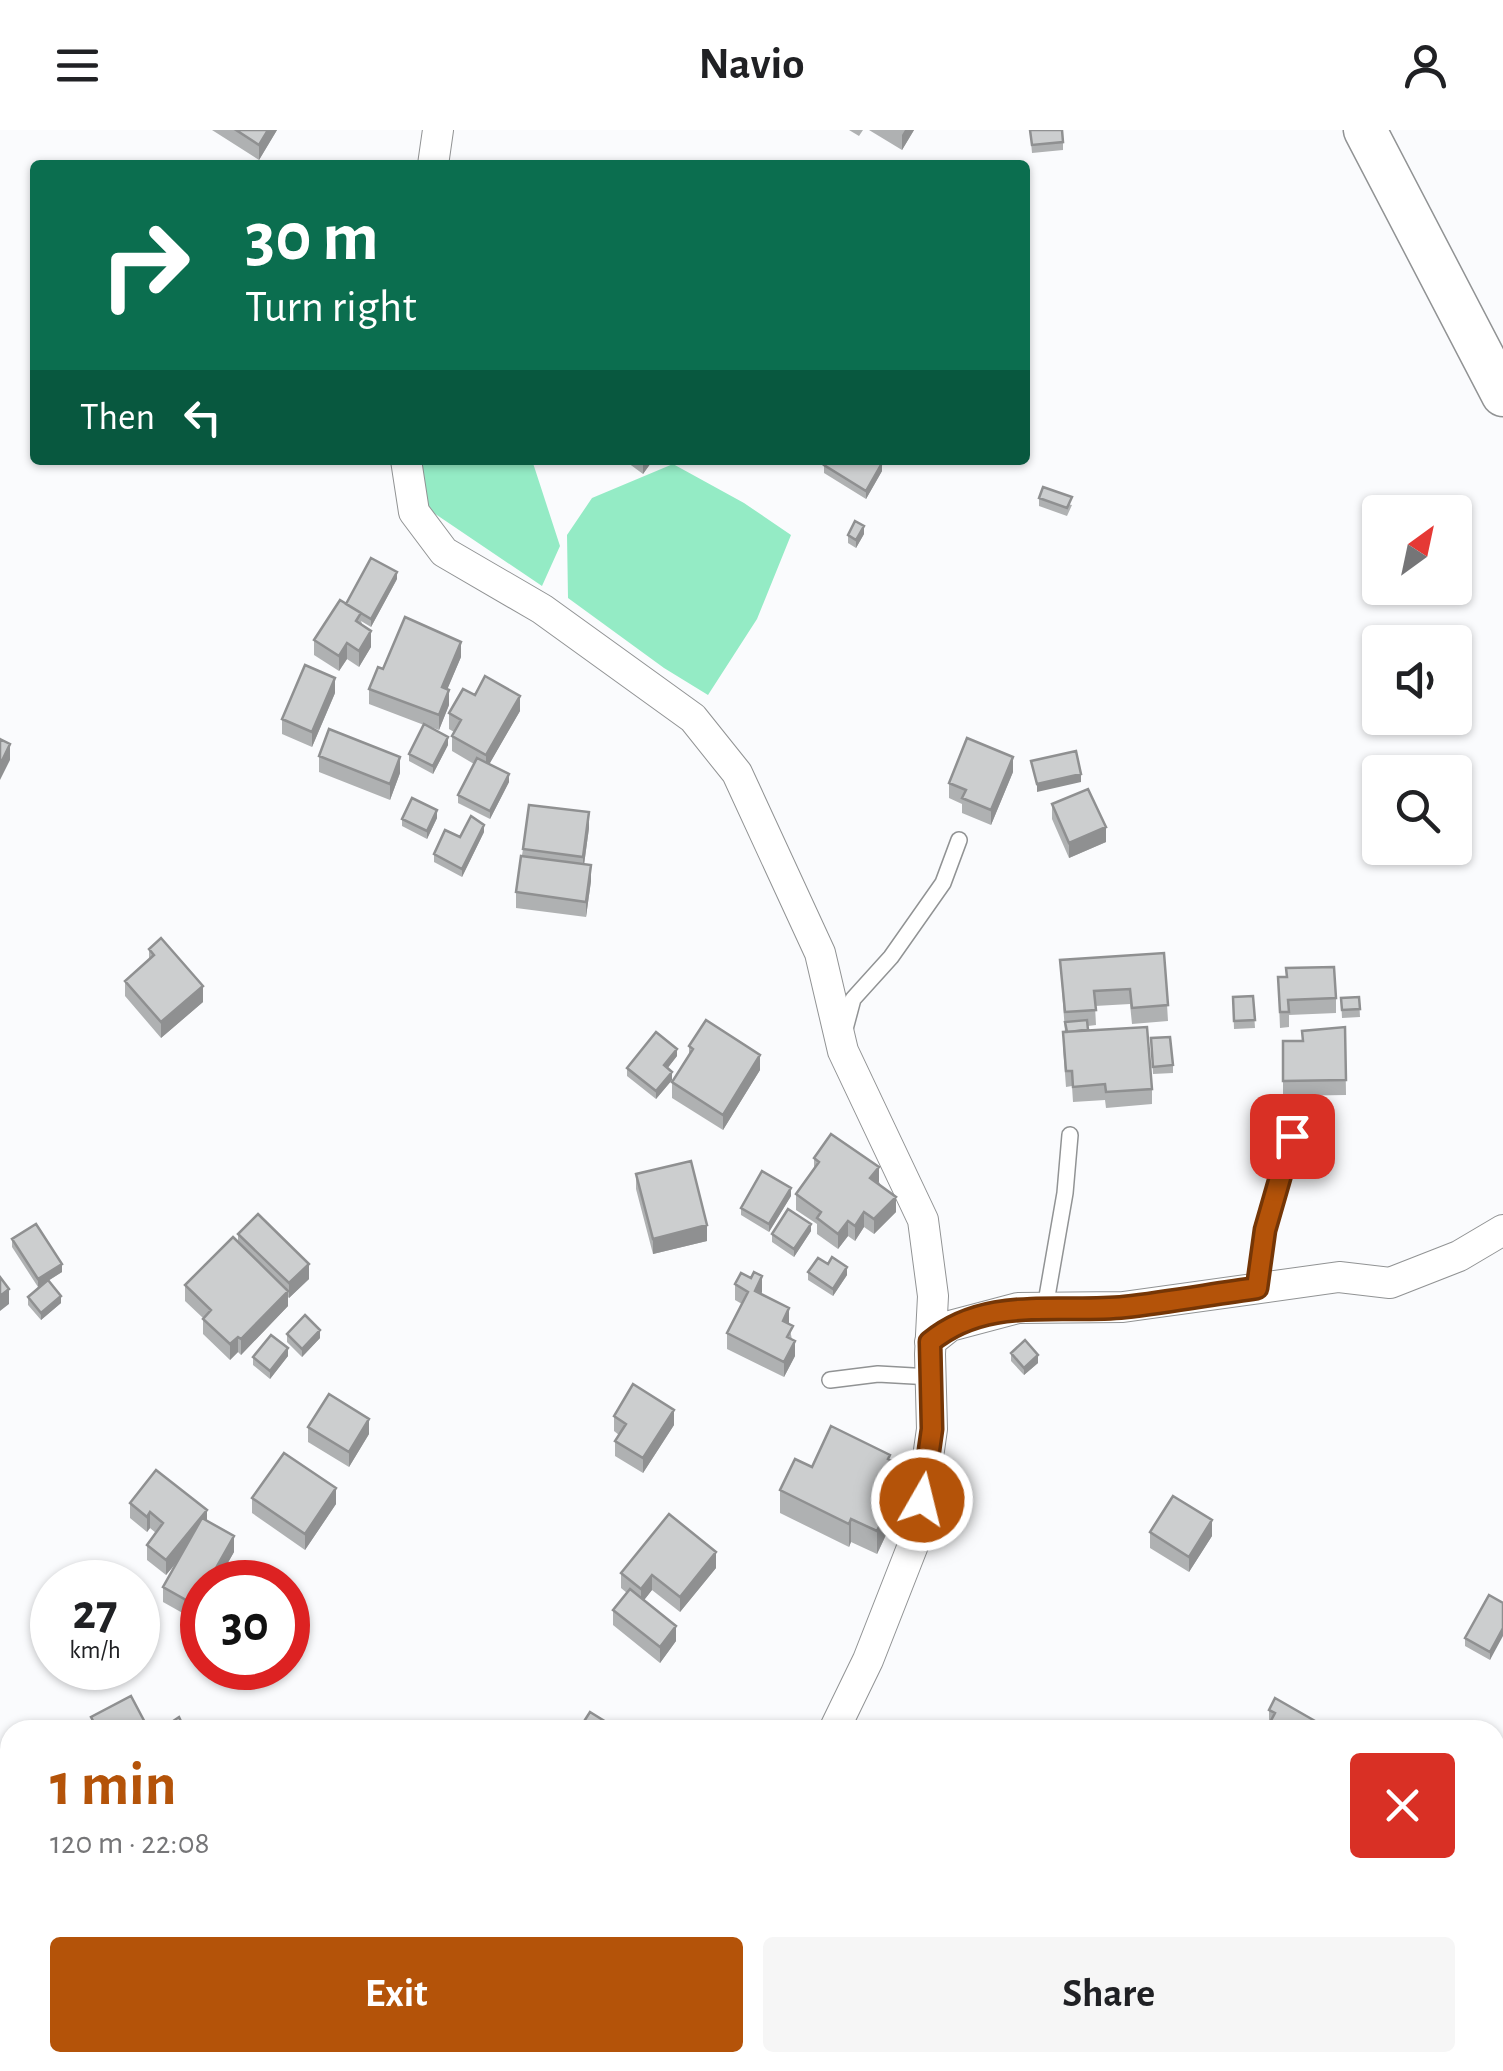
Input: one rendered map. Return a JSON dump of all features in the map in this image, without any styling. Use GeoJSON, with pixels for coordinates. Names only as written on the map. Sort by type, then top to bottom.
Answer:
{"type":"FeatureCollection","features":[{"type":"Feature","properties":{"kind":"main road"},"geometry":{"type":"LineString","coordinates":[[1365,130],[1503,396]]}},
{"type":"Feature","properties":{"kind":"street"},"geometry":{"type":"LineString","coordinates":[[433,160],[438,130]]}},
{"type":"Feature","properties":{"kind":"street"},"geometry":{"type":"LineString","coordinates":[[407,465],[414,512],[444,552],[542,609],[693,718],[737,774],[820,954],[842,1042],[923,1220],[933,1296],[932,1429],[917,1535],[902,1580],[839,1720]]}},
{"type":"Feature","properties":{"kind":"street"},"geometry":{"type":"LineString","coordinates":[[930,1342],[950,1326],[1018,1308],[1123,1307],[1339,1277],[1390,1284],[1459,1256],[1503,1230]]}},
{"type":"Feature","properties":{"kind":"lane"},"geometry":{"type":"LineString","coordinates":[[842,1042],[853,999],[891,956],[943,883],[959,840]]}},
{"type":"Feature","properties":{"kind":"lane"},"geometry":{"type":"LineString","coordinates":[[1046,1308],[1065,1193],[1070,1135]]}},
{"type":"Feature","properties":{"kind":"lane"},"geometry":{"type":"LineString","coordinates":[[1257,1288],[1265,1230],[1292,1136]]}},
{"type":"Feature","properties":{"kind":"lane"},"geometry":{"type":"LineString","coordinates":[[830,1380],[878,1374],[930,1377]]}},
{"type":"Feature","properties":{"kind":"green space"},"geometry":{"type":"Polygon","coordinates":[[[421,465],[534,465],[560,546],[542,586],[425,507],[421,465]]]}},
{"type":"Feature","properties":{"kind":"green space"},"geometry":{"type":"Polygon","coordinates":[[[675,465],[744,503],[791,535],[757,619],[708,695],[568,598],[567,535],[592,498],[675,465]]]}},
{"type":"Feature","properties":{"kind":"building"},"geometry":{"type":"Polygon","coordinates":[[[236,130],[268,130],[259,145],[236,130]]]}},
{"type":"Feature","properties":{"kind":"building"},"geometry":{"type":"Polygon","coordinates":[[[1030,130],[1062,130],[1063,142],[1032,145],[1030,130]]]}},
{"type":"Feature","properties":{"kind":"building"},"geometry":{"type":"Polygon","coordinates":[[[824,465],[881,465],[866,491],[824,465]]]}},
{"type":"Feature","properties":{"kind":"building"},"geometry":{"type":"Polygon","coordinates":[[[1043,487],[1072,497],[1067,508],[1039,498],[1043,487]]]}},
{"type":"Feature","properties":{"kind":"building"},"geometry":{"type":"Polygon","coordinates":[[[855,521],[864,526],[856,540],[848,535],[855,521]]]}},
{"type":"Feature","properties":{"kind":"building"},"geometry":{"type":"Polygon","coordinates":[[[371,558],[397,572],[371,619],[346,604],[371,558]]]}},
{"type":"Feature","properties":{"kind":"building"},"geometry":{"type":"Polygon","coordinates":[[[340,600],[361,613],[356,621],[371,631],[359,651],[347,643],[339,656],[314,640],[340,600]]]}},
{"type":"Feature","properties":{"kind":"building"},"geometry":{"type":"Polygon","coordinates":[[[405,617],[461,642],[442,687],[449,690],[439,715],[369,689],[378,667],[383,669],[405,617]]]}},
{"type":"Feature","properties":{"kind":"building"},"geometry":{"type":"Polygon","coordinates":[[[305,665],[335,678],[312,732],[282,719],[305,665]]]}},
{"type":"Feature","properties":{"kind":"building"},"geometry":{"type":"Polygon","coordinates":[[[485,676],[520,696],[486,755],[452,736],[461,720],[449,713],[463,689],[475,695],[485,676]]]}},
{"type":"Feature","properties":{"kind":"building"},"geometry":{"type":"Polygon","coordinates":[[[424,724],[448,737],[433,766],[409,754],[424,724]]]}},
{"type":"Feature","properties":{"kind":"building"},"geometry":{"type":"Polygon","coordinates":[[[329,729],[400,757],[390,784],[319,756],[329,729]]]}},
{"type":"Feature","properties":{"kind":"building"},"geometry":{"type":"Polygon","coordinates":[[[967,738],[1013,757],[991,810],[962,798],[966,790],[949,783],[967,738]]]}},
{"type":"Feature","properties":{"kind":"building"},"geometry":{"type":"Polygon","coordinates":[[[0,739],[10,744],[0,765],[0,739]]]}},
{"type":"Feature","properties":{"kind":"building"},"geometry":{"type":"Polygon","coordinates":[[[1076,751],[1081,774],[1037,784],[1031,761],[1076,751]]]}},
{"type":"Feature","properties":{"kind":"building"},"geometry":{"type":"Polygon","coordinates":[[[477,758],[509,774],[490,811],[458,795],[477,758]]]}},
{"type":"Feature","properties":{"kind":"building"},"geometry":{"type":"Polygon","coordinates":[[[1088,789],[1106,827],[1069,843],[1052,804],[1088,789]]]}},
{"type":"Feature","properties":{"kind":"building"},"geometry":{"type":"Polygon","coordinates":[[[412,798],[437,810],[427,831],[402,819],[412,798]]]}},
{"type":"Feature","properties":{"kind":"building"},"geometry":{"type":"Polygon","coordinates":[[[529,805],[589,812],[583,857],[523,849],[529,805]]]}},
{"type":"Feature","properties":{"kind":"building"},"geometry":{"type":"Polygon","coordinates":[[[471,816],[484,825],[462,869],[434,854],[445,830],[460,837],[471,816]]]}},
{"type":"Feature","properties":{"kind":"building"},"geometry":{"type":"Polygon","coordinates":[[[521,856],[591,865],[586,902],[516,892],[521,856]]]}},
{"type":"Feature","properties":{"kind":"building"},"geometry":{"type":"Polygon","coordinates":[[[161,938],[203,986],[161,1022],[125,981],[154,955],[149,949],[161,938]]]}},
{"type":"Feature","properties":{"kind":"building"},"geometry":{"type":"Polygon","coordinates":[[[1164,953],[1168,1005],[1132,1008],[1130,989],[1094,991],[1096,1010],[1065,1012],[1060,960],[1164,953]]]}},
{"type":"Feature","properties":{"kind":"building"},"geometry":{"type":"Polygon","coordinates":[[[1334,967],[1336,998],[1288,1000],[1289,1012],[1280,1012],[1278,977],[1287,977],[1286,968],[1334,967]]]}},
{"type":"Feature","properties":{"kind":"building"},"geometry":{"type":"Polygon","coordinates":[[[1253,996],[1255,1020],[1234,1021],[1233,997],[1253,996]]]}},
{"type":"Feature","properties":{"kind":"building"},"geometry":{"type":"Polygon","coordinates":[[[1359,997],[1360,1009],[1342,1010],[1341,998],[1359,997]]]}},
{"type":"Feature","properties":{"kind":"building"},"geometry":{"type":"Polygon","coordinates":[[[706,1020],[760,1055],[723,1115],[672,1082],[706,1020]]]}},
{"type":"Feature","properties":{"kind":"building"},"geometry":{"type":"Polygon","coordinates":[[[1087,1020],[1088,1030],[1067,1032],[1065,1022],[1087,1020]]]}},
{"type":"Feature","properties":{"kind":"building"},"geometry":{"type":"Polygon","coordinates":[[[1147,1027],[1152,1089],[1106,1092],[1105,1084],[1073,1087],[1072,1071],[1066,1071],[1063,1032],[1147,1027]]]}},
{"type":"Feature","properties":{"kind":"building"},"geometry":{"type":"Polygon","coordinates":[[[1345,1027],[1346,1080],[1283,1081],[1283,1041],[1303,1041],[1302,1031],[1345,1027]]]}},
{"type":"Feature","properties":{"kind":"building"},"geometry":{"type":"Polygon","coordinates":[[[656,1032],[677,1049],[664,1065],[672,1072],[656,1091],[627,1068],[656,1032]]]}},
{"type":"Feature","properties":{"kind":"building"},"geometry":{"type":"Polygon","coordinates":[[[1170,1037],[1173,1065],[1153,1067],[1151,1038],[1170,1037]]]}},
{"type":"Feature","properties":{"kind":"building"},"geometry":{"type":"Polygon","coordinates":[[[831,1134],[879,1167],[870,1178],[896,1197],[874,1219],[864,1212],[855,1226],[848,1221],[838,1234],[817,1218],[821,1212],[796,1194],[819,1162],[814,1158],[831,1134]]]}},
{"type":"Feature","properties":{"kind":"building"},"geometry":{"type":"Polygon","coordinates":[[[691,1161],[707,1225],[653,1239],[636,1174],[691,1161]]]}},
{"type":"Feature","properties":{"kind":"building"},"geometry":{"type":"Polygon","coordinates":[[[762,1171],[791,1188],[769,1224],[741,1208],[762,1171]]]}},
{"type":"Feature","properties":{"kind":"building"},"geometry":{"type":"Polygon","coordinates":[[[788,1209],[811,1224],[794,1249],[772,1234],[788,1209]]]}},
{"type":"Feature","properties":{"kind":"building"},"geometry":{"type":"Polygon","coordinates":[[[258,1214],[309,1264],[289,1283],[238,1234],[258,1214]]]}},
{"type":"Feature","properties":{"kind":"building"},"geometry":{"type":"Polygon","coordinates":[[[36,1224],[62,1264],[38,1279],[12,1239],[36,1224]]]}},
{"type":"Feature","properties":{"kind":"building"},"geometry":{"type":"Polygon","coordinates":[[[233,1237],[288,1291],[241,1339],[238,1337],[230,1344],[203,1319],[211,1310],[185,1285],[233,1237]]]}},
{"type":"Feature","properties":{"kind":"building"},"geometry":{"type":"Polygon","coordinates":[[[832,1257],[847,1267],[833,1289],[808,1272],[818,1258],[828,1264],[832,1257]]]}},
{"type":"Feature","properties":{"kind":"building"},"geometry":{"type":"Polygon","coordinates":[[[754,1272],[762,1276],[755,1291],[789,1308],[783,1321],[793,1326],[787,1337],[795,1341],[784,1362],[727,1333],[748,1292],[735,1284],[741,1273],[751,1278],[754,1272]]]}},
{"type":"Feature","properties":{"kind":"building"},"geometry":{"type":"Polygon","coordinates":[[[0,1277],[9,1289],[0,1296],[0,1277]]]}},
{"type":"Feature","properties":{"kind":"building"},"geometry":{"type":"Polygon","coordinates":[[[48,1280],[61,1296],[41,1313],[28,1297],[48,1280]]]}},
{"type":"Feature","properties":{"kind":"building"},"geometry":{"type":"Polygon","coordinates":[[[305,1315],[320,1330],[302,1349],[287,1334],[305,1315]]]}},
{"type":"Feature","properties":{"kind":"building"},"geometry":{"type":"Polygon","coordinates":[[[271,1335],[288,1348],[270,1371],[253,1357],[271,1335]]]}},
{"type":"Feature","properties":{"kind":"building"},"geometry":{"type":"Polygon","coordinates":[[[1025,1340],[1038,1355],[1024,1368],[1011,1353],[1025,1340]]]}},
{"type":"Feature","properties":{"kind":"building"},"geometry":{"type":"Polygon","coordinates":[[[633,1384],[674,1410],[643,1458],[615,1441],[626,1424],[614,1416],[633,1384]]]}},
{"type":"Feature","properties":{"kind":"building"},"geometry":{"type":"Polygon","coordinates":[[[329,1394],[369,1419],[349,1452],[308,1427],[329,1394]]]}},
{"type":"Feature","properties":{"kind":"building"},"geometry":{"type":"Polygon","coordinates":[[[831,1426],[890,1455],[888,1459],[907,1468],[877,1531],[851,1519],[849,1524],[780,1490],[795,1459],[812,1467],[831,1426]]]}},
{"type":"Feature","properties":{"kind":"building"},"geometry":{"type":"Polygon","coordinates":[[[284,1453],[336,1488],[305,1534],[252,1498],[284,1453]]]}},
{"type":"Feature","properties":{"kind":"building"},"geometry":{"type":"Polygon","coordinates":[[[156,1470],[207,1510],[166,1560],[147,1545],[163,1523],[150,1512],[147,1517],[130,1503],[156,1470]]]}},
{"type":"Feature","properties":{"kind":"building"},"geometry":{"type":"Polygon","coordinates":[[[1173,1496],[1212,1520],[1189,1557],[1150,1532],[1173,1496]]]}},
{"type":"Feature","properties":{"kind":"building"},"geometry":{"type":"Polygon","coordinates":[[[669,1514],[716,1552],[680,1597],[652,1575],[641,1589],[621,1573],[669,1514]]]}},
{"type":"Feature","properties":{"kind":"building"},"geometry":{"type":"Polygon","coordinates":[[[202,1518],[234,1536],[220,1560],[180,1560],[180,1597],[163,1587],[202,1518]]]}},
{"type":"Feature","properties":{"kind":"building"},"geometry":{"type":"Polygon","coordinates":[[[630,1589],[676,1626],[660,1647],[613,1610],[630,1589]]]}},
{"type":"Feature","properties":{"kind":"building"},"geometry":{"type":"Polygon","coordinates":[[[1489,1595],[1503,1603],[1503,1628],[1490,1652],[1465,1638],[1489,1595]]]}},
{"type":"Feature","properties":{"kind":"building"},"geometry":{"type":"Polygon","coordinates":[[[131,1696],[144,1720],[93,1720],[91,1717],[131,1696]]]}},
{"type":"Feature","properties":{"kind":"building"},"geometry":{"type":"Polygon","coordinates":[[[1275,1698],[1313,1720],[1271,1720],[1275,1713],[1269,1710],[1275,1698]]]}},
{"type":"Feature","properties":{"kind":"building"},"geometry":{"type":"Polygon","coordinates":[[[590,1712],[603,1720],[585,1720],[590,1712]]]}},
{"type":"Feature","properties":{"kind":"route"},"geometry":{"type":"LineString","coordinates":[[922,1500],[932,1429],[930,1342],[950,1326],[1018,1308],[1123,1307],[1257,1288],[1265,1230],[1292,1136]]}}]}
